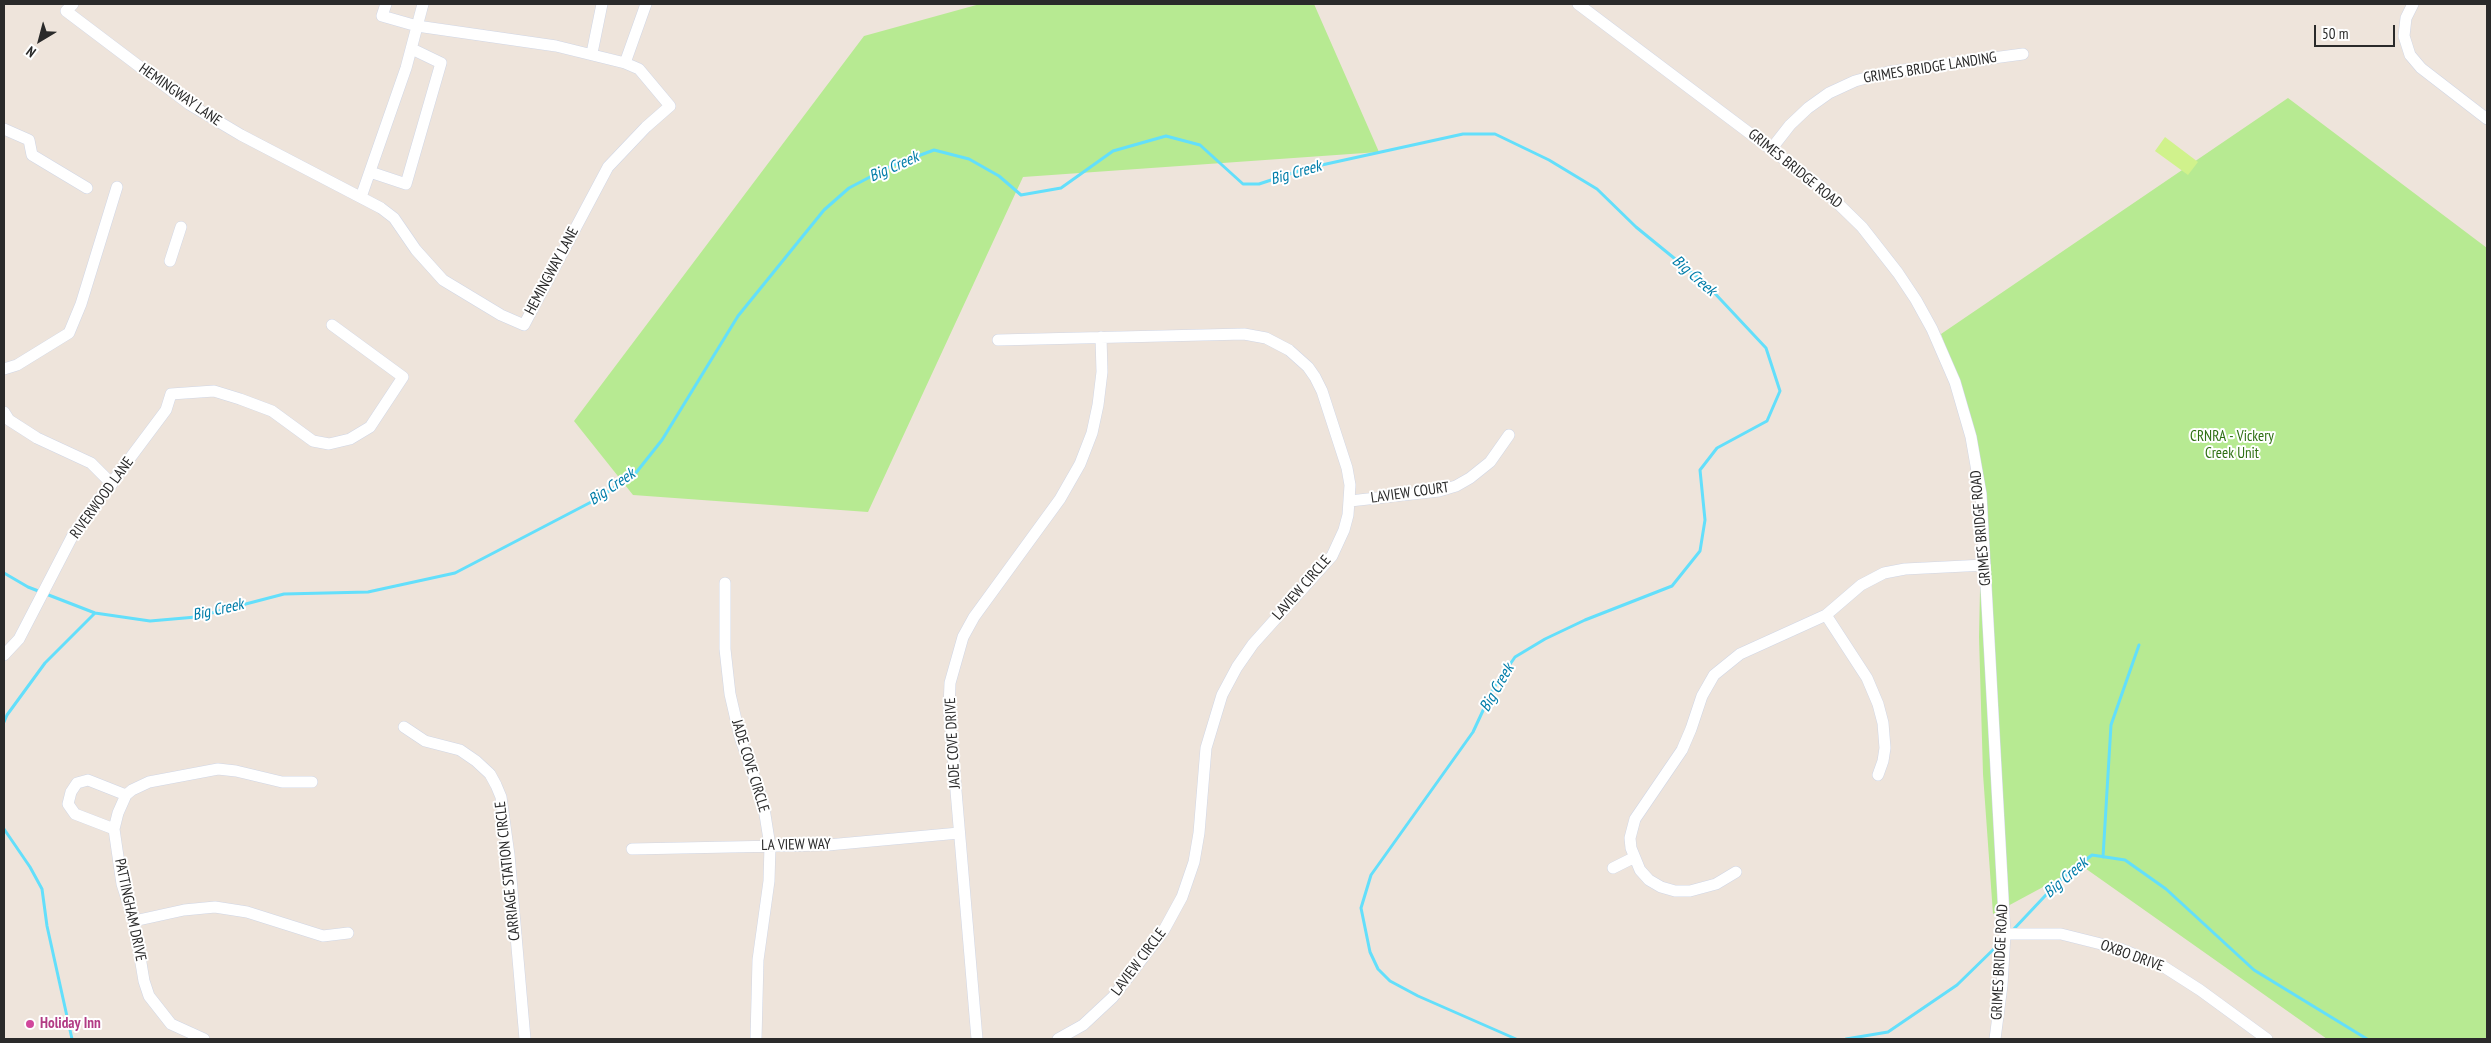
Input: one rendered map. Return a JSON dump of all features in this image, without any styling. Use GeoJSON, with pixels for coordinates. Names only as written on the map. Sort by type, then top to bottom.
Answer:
{"type":"FeatureCollection","features":[{"type":"Feature","properties":{"kind":"street","name":"HEMINGWAY LANE"},"geometry":{"type":"LineString","coordinates":[[73,4],[66,10],[190,104],[241,135],[361,197],[394,218],[416,250],[443,280],[500,314],[524,325],[608,167],[646,127],[670,106],[638,68],[625,63],[592,53],[417,26],[382,16],[386,4]]}},
{"type":"Feature","properties":{"kind":"street"},"geometry":{"type":"LineString","coordinates":[[361,197],[412,49],[423,4]]}},
{"type":"Feature","properties":{"kind":"street"},"geometry":{"type":"LineString","coordinates":[[592,53],[602,4]]}},
{"type":"Feature","properties":{"kind":"street"},"geometry":{"type":"LineString","coordinates":[[625,63],[646,4]]}},
{"type":"Feature","properties":{"kind":"street","name":"GRIMES BRIDGE ROAD"},"geometry":{"type":"LineString","coordinates":[[1578,4],[1772,148],[1821,187],[1862,228],[1898,273],[1932,329],[1955,382],[1971,437],[1981,494],[2004,894],[2005,934],[2002,985],[1995,1039]]}},
{"type":"Feature","properties":{"kind":"street"},"geometry":{"type":"LineString","coordinates":[[2413,4],[2406,18],[2404,36],[2410,55],[2421,68],[2487,119]]}},
{"type":"Feature","properties":{"kind":"street"},"geometry":{"type":"LineString","coordinates":[[370,172],[406,184],[442,63],[412,49]]}},
{"type":"Feature","properties":{"kind":"street","name":"GRIMES BRIDGE LANDING"},"geometry":{"type":"LineString","coordinates":[[1772,148],[1790,125],[1808,108],[1829,93],[1855,81],[1888,72],[2022,54]]}},
{"type":"Feature","properties":{"kind":"street"},"geometry":{"type":"LineString","coordinates":[[4,129],[29,140],[32,155],[87,188]]}},
{"type":"Feature","properties":{"kind":"street"},"geometry":{"type":"LineString","coordinates":[[4,369],[17,365],[70,332],[81,304],[116,187]]}},
{"type":"Feature","properties":{"kind":"street"},"geometry":{"type":"LineString","coordinates":[[170,261],[181,227]]}},
{"type":"Feature","properties":{"kind":"street","name":"RIVERWOOD LANE"},"geometry":{"type":"LineString","coordinates":[[4,655],[19,639],[74,533],[166,410],[171,394],[214,391],[272,411],[313,440],[329,444],[350,439],[370,427],[403,377],[332,325]]}},
{"type":"Feature","properties":{"kind":"street","name":"LAVIEW CIRCLE"},"geometry":{"type":"LineString","coordinates":[[998,340],[1244,334],[1266,338],[1289,350],[1308,367],[1322,391],[1347,468],[1350,501],[1344,530],[1332,556],[1253,644],[1237,667],[1222,695],[1206,748],[1199,833],[1194,862],[1182,897],[1164,930],[1113,997],[1083,1025],[1058,1039]]}},
{"type":"Feature","properties":{"kind":"street","name":"JADE COVE DRIVE"},"geometry":{"type":"LineString","coordinates":[[977,1039],[949,708],[955,660],[963,636],[974,617],[1060,499],[1080,464],[1092,433],[1098,405],[1102,372],[1101,337]]}},
{"type":"Feature","properties":{"kind":"street"},"geometry":{"type":"LineString","coordinates":[[4,412],[9,420],[37,438],[90,463],[112,484]]}},
{"type":"Feature","properties":{"kind":"street","name":"LAVIEW COURT"},"geometry":{"type":"LineString","coordinates":[[1350,501],[1439,491],[1456,486],[1470,478],[1490,462],[1509,435]]}},
{"type":"Feature","properties":{"kind":"street"},"geometry":{"type":"LineString","coordinates":[[1736,872],[1716,884],[1690,891],[1674,891],[1661,887],[1649,880],[1640,870],[1633,858],[1630,838],[1635,819],[1682,750],[1692,729],[1702,696],[1714,675],[1726,663],[1740,654],[1826,615],[1861,585],[1884,573],[1905,569],[1985,565]]}},
{"type":"Feature","properties":{"kind":"street","name":"JADE COVE CIRCLE"},"geometry":{"type":"LineString","coordinates":[[725,583],[725,649],[730,694],[740,737],[763,802],[770,846],[769,881],[758,960],[756,1039]]}},
{"type":"Feature","properties":{"kind":"street"},"geometry":{"type":"LineString","coordinates":[[1826,615],[1867,678],[1878,704],[1883,723],[1884,748],[1883,761],[1878,775]]}},
{"type":"Feature","properties":{"kind":"street","name":"CARRIAGE STATION CIRCLE"},"geometry":{"type":"LineString","coordinates":[[404,727],[425,741],[460,750],[476,761],[496,785],[500,797],[508,855],[525,1039]]}},
{"type":"Feature","properties":{"kind":"street"},"geometry":{"type":"LineString","coordinates":[[114,829],[75,814],[68,804],[71,792],[77,783],[88,780],[126,795],[132,790],[150,782],[218,769],[236,771],[282,782],[312,782]]}},
{"type":"Feature","properties":{"kind":"street","name":"PATTINGHAM DRIVE"},"geometry":{"type":"LineString","coordinates":[[126,795],[118,813],[114,829],[122,884],[134,921],[144,981],[149,996],[171,1024],[188,1037],[204,1039]]}},
{"type":"Feature","properties":{"kind":"street","name":"LA VIEW WAY"},"geometry":{"type":"LineString","coordinates":[[632,848],[828,845],[959,833]]}},
{"type":"Feature","properties":{"kind":"street"},"geometry":{"type":"LineString","coordinates":[[1613,868],[1633,858]]}},
{"type":"Feature","properties":{"kind":"street"},"geometry":{"type":"LineString","coordinates":[[134,921],[184,910],[215,907],[247,912],[323,936],[348,933]]}},
{"type":"Feature","properties":{"kind":"street","name":"OXBO DRIVE"},"geometry":{"type":"LineString","coordinates":[[2005,934],[2061,934],[2121,949],[2161,965],[2200,990],[2267,1039]]}},
{"type":"Feature","properties":{"kind":"green space"},"geometry":{"type":"Polygon","coordinates":[[[980,4],[1314,4],[1379,152],[1023,177],[868,512],[633,495],[574,421],[864,36],[980,4]]]}},
{"type":"Feature","properties":{"kind":"green space","name":"CRNRA - Vickery Creek Unit"},"geometry":{"type":"Polygon","coordinates":[[[2288,98],[2487,248],[2487,1039],[2327,1039],[2082,866],[1993,914],[1983,774],[1979,637],[1981,542],[1977,441],[1941,334],[2288,98]]]}},
{"type":"Feature","properties":{"kind":"green space"},"geometry":{"type":"Polygon","coordinates":[[[2165,137],[2198,162],[2188,175],[2155,151],[2165,137]]]}},
{"type":"Feature","properties":{"kind":"waterway","name":"Big Creek"},"geometry":{"type":"LineString","coordinates":[[4,573],[28,587],[95,613],[150,621],[196,617],[284,594],[368,592],[455,573],[595,500],[635,474],[662,440],[738,316],[824,210],[849,188],[891,166],[934,150],[969,159],[999,176],[1021,195],[1061,188],[1113,151],[1166,136],[1200,145],[1243,184],[1259,184],[1308,168],[1463,134],[1495,134],[1549,160],[1597,189],[1636,227],[1707,285],[1766,348],[1780,391],[1767,421],[1717,448],[1700,470],[1705,520],[1700,551],[1672,586],[1585,620],[1545,639],[1515,657],[1493,689],[1473,732],[1371,875],[1361,908],[1370,952],[1378,969],[1390,981],[1418,996],[1516,1039]]}},
{"type":"Feature","properties":{"kind":"waterway"},"geometry":{"type":"LineString","coordinates":[[4,722],[7,715],[45,663],[95,613]]}},
{"type":"Feature","properties":{"kind":"waterway"},"geometry":{"type":"LineString","coordinates":[[2103,857],[2111,725],[2139,645]]}},
{"type":"Feature","properties":{"kind":"waterway"},"geometry":{"type":"LineString","coordinates":[[4,829],[30,867],[42,889],[47,926],[72,1039]]}},
{"type":"Feature","properties":{"kind":"waterway","name":"Big Creek"},"geometry":{"type":"LineString","coordinates":[[2012,931],[2060,880],[2092,855],[2125,860],[2166,889],[2254,970],[2367,1039]]}},
{"type":"Feature","properties":{"kind":"waterway","name":"Big Creek"},"geometry":{"type":"LineString","coordinates":[[1846,1039],[1888,1032],[1957,985],[2000,943]]}},
{"type":"Feature","properties":{"kind":"place","name":"Holiday Inn"},"geometry":{"type":"Point","coordinates":[30,1024]}}]}
